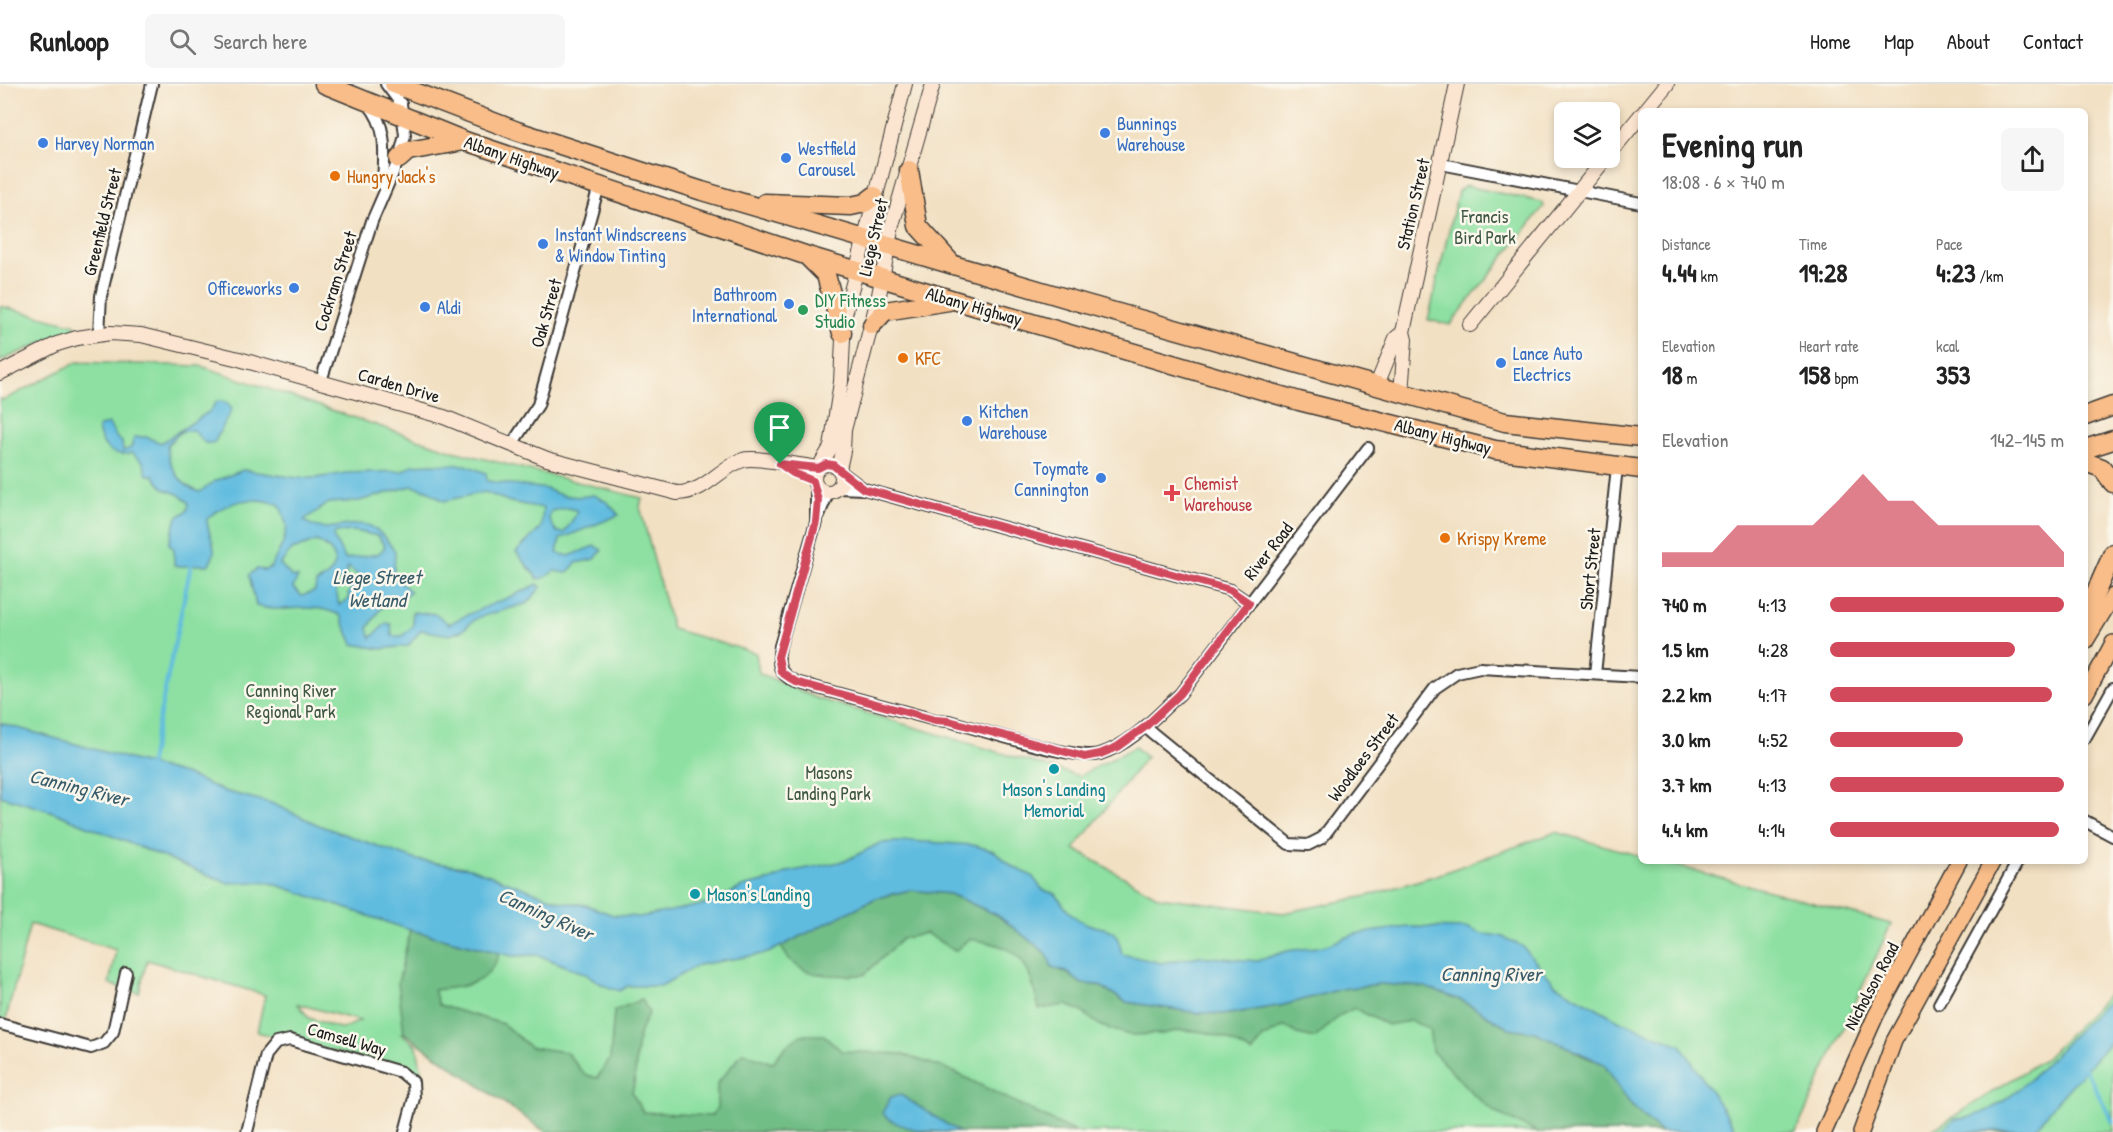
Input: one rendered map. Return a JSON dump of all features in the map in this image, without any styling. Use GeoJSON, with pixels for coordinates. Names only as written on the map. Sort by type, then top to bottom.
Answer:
{"type":"FeatureCollection","features":[{"type":"Feature","properties":{"kind":"highway","name":"Albany Highway"},"geometry":{"type":"LineString","coordinates":[[324,84],[366,102],[403,110],[465,141],[882,279],[1299,401],[1495,450],[1638,469]]}},
{"type":"Feature","properties":{"kind":"highway","name":"Albany Highway"},"geometry":{"type":"LineString","coordinates":[[394,84],[517,131],[740,202],[865,238],[954,267],[1376,387],[1505,422],[1638,437]]}},
{"type":"Feature","properties":{"kind":"highway"},"geometry":{"type":"LineString","coordinates":[[399,159],[408,151],[465,141]]}},
{"type":"Feature","properties":{"kind":"highway"},"geometry":{"type":"LineString","coordinates":[[909,170],[918,225],[954,267]]}},
{"type":"Feature","properties":{"kind":"highway"},"geometry":{"type":"LineString","coordinates":[[740,202],[840,207],[865,203],[874,196]]}},
{"type":"Feature","properties":{"kind":"highway"},"geometry":{"type":"LineString","coordinates":[[805,255],[826,274],[842,333]]}},
{"type":"Feature","properties":{"kind":"highway"},"geometry":{"type":"LineString","coordinates":[[872,325],[885,311],[954,300]]}},
{"type":"Feature","properties":{"kind":"highway"},"geometry":{"type":"LineString","coordinates":[[2088,415],[2113,406]]}},
{"type":"Feature","properties":{"kind":"highway"},"geometry":{"type":"LineString","coordinates":[[2088,448],[2113,440]]}},
{"type":"Feature","properties":{"kind":"highway"},"geometry":{"type":"LineString","coordinates":[[2088,463],[2102,468],[2113,483]]}},
{"type":"Feature","properties":{"kind":"highway"},"geometry":{"type":"LineString","coordinates":[[2088,610],[2113,553]]}},
{"type":"Feature","properties":{"kind":"main road"},"geometry":{"type":"LineString","coordinates":[[2088,637],[2113,596]]}},
{"type":"Feature","properties":{"kind":"main road"},"geometry":{"type":"LineString","coordinates":[[2088,689],[2113,643]]}},
{"type":"Feature","properties":{"kind":"main road","name":"Nicholson Road"},"geometry":{"type":"LineString","coordinates":[[1824,1132],[1876,1015],[1957,864]]}},
{"type":"Feature","properties":{"kind":"main road"},"geometry":{"type":"LineString","coordinates":[[1861,1132],[1894,1041],[1991,864]]}},
{"type":"Feature","properties":{"kind":"street","name":"Greenfield Street"},"geometry":{"type":"LineString","coordinates":[[99,334],[101,296],[152,84]]}},
{"type":"Feature","properties":{"kind":"street"},"geometry":{"type":"LineString","coordinates":[[385,84],[403,110]]}},
{"type":"Feature","properties":{"kind":"street","name":"Liege Street"},"geometry":{"type":"LineString","coordinates":[[778,666],[780,646],[816,522],[822,481],[831,447],[841,382],[842,333],[874,196],[905,84]]}},
{"type":"Feature","properties":{"kind":"street","name":"Liege Street"},"geometry":{"type":"LineString","coordinates":[[822,481],[842,483],[839,470],[844,430],[872,325],[888,246],[933,84]]}},
{"type":"Feature","properties":{"kind":"street","name":"Station Street"},"geometry":{"type":"LineString","coordinates":[[1401,394],[1405,340],[1403,332],[1457,84]]}},
{"type":"Feature","properties":{"kind":"street"},"geometry":{"type":"LineString","coordinates":[[1647,108],[1667,84]]}},
{"type":"Feature","properties":{"kind":"street","name":"Cockram Street"},"geometry":{"type":"LineString","coordinates":[[366,102],[380,120],[384,133],[382,192]]}},
{"type":"Feature","properties":{"kind":"street","name":"Cockram Street"},"geometry":{"type":"LineString","coordinates":[[321,381],[382,192],[399,159],[406,129],[403,110]]}},
{"type":"Feature","properties":{"kind":"street"},"geometry":{"type":"LineString","coordinates":[[1620,141],[1638,119]]}},
{"type":"Feature","properties":{"kind":"street"},"geometry":{"type":"LineString","coordinates":[[1441,164],[1638,202]]}},
{"type":"Feature","properties":{"kind":"street"},"geometry":{"type":"LineString","coordinates":[[1470,325],[1597,168]]}},
{"type":"Feature","properties":{"kind":"street","name":"Oak Street"},"geometry":{"type":"LineString","coordinates":[[512,444],[538,405],[599,186]]}},
{"type":"Feature","properties":{"kind":"street","name":"Station Street"},"geometry":{"type":"LineString","coordinates":[[1376,387],[1396,338],[1403,332]]}},
{"type":"Feature","properties":{"kind":"street","name":"Carden Drive"},"geometry":{"type":"LineString","coordinates":[[0,373],[57,344],[99,334],[141,335],[321,381],[444,417],[546,459],[677,493],[696,490],[745,459],[759,459],[780,464],[822,481]]}},
{"type":"Feature","properties":{"kind":"street","name":"River Road"},"geometry":{"type":"LineString","coordinates":[[778,666],[787,677],[796,682],[935,720],[949,721],[1085,757],[1117,747],[1145,727],[1180,694],[1368,448]]}},
{"type":"Feature","properties":{"kind":"street"},"geometry":{"type":"LineString","coordinates":[[864,489],[833,465],[822,481],[864,489],[1230,590],[1249,603]]}},
{"type":"Feature","properties":{"kind":"street","name":"Short Street"},"geometry":{"type":"LineString","coordinates":[[1596,674],[1617,467]]}},
{"type":"Feature","properties":{"kind":"street","name":"Woodloes Street"},"geometry":{"type":"LineString","coordinates":[[1145,727],[1289,844],[1308,845],[1322,838],[1435,688],[1457,673],[1480,668],[1638,677]]}},
{"type":"Feature","properties":{"kind":"street"},"geometry":{"type":"LineString","coordinates":[[2088,733],[2113,687]]}},
{"type":"Feature","properties":{"kind":"street"},"geometry":{"type":"LineString","coordinates":[[2088,823],[2113,836]]}},
{"type":"Feature","properties":{"kind":"street"},"geometry":{"type":"LineString","coordinates":[[1939,1004],[2016,864]]}},
{"type":"Feature","properties":{"kind":"street"},"geometry":{"type":"LineString","coordinates":[[0,1024],[91,1048],[104,1043],[113,1032],[126,973]]}},
{"type":"Feature","properties":{"kind":"street","name":"Camsell Way"},"geometry":{"type":"LineString","coordinates":[[247,1132],[266,1055],[276,1043],[290,1040],[401,1072],[412,1082],[414,1098],[405,1132]]}},
{"type":"Feature","properties":{"kind":"green space","name":"Francis Bird Park"},"geometry":{"type":"Polygon","coordinates":[[[1466,186],[1542,202],[1544,206],[1450,325],[1428,320],[1458,191],[1466,186]]]}},
{"type":"Feature","properties":{"kind":"green space"},"geometry":{"type":"Polygon","coordinates":[[[0,306],[76,325],[75,330],[0,361],[0,306]]]}},
{"type":"Feature","properties":{"kind":"green space","name":"Canning River Regional Park"},"geometry":{"type":"Polygon","coordinates":[[[77,362],[201,366],[453,451],[642,498],[640,507],[672,629],[756,653],[759,673],[816,698],[1079,776],[1135,747],[1146,757],[1074,849],[1159,897],[1283,913],[1367,896],[1437,875],[1556,832],[1638,855],[1638,864],[1670,864],[1891,924],[1796,1132],[546,1132],[404,1033],[401,1033],[417,1046],[422,1074],[257,1032],[265,995],[147,960],[139,993],[109,984],[116,950],[30,924],[6,1019],[0,1019],[0,399],[4,400],[77,362]],[[298,1004],[309,1018],[342,1029],[360,1021],[298,1004]]]}},
{"type":"Feature","properties":{"kind":"green space"},"geometry":{"type":"Polygon","coordinates":[[[910,890],[950,894],[997,915],[1047,953],[1052,967],[1067,973],[1082,984],[1099,985],[1126,1002],[1199,1013],[1229,1014],[1284,1005],[1341,989],[1380,984],[1425,986],[1463,1001],[1509,1028],[1535,1032],[1604,1064],[1631,1105],[1661,1132],[1537,1132],[1496,1113],[1474,1095],[1432,1051],[1429,1028],[1410,1021],[1387,1025],[1354,1008],[1339,1016],[1315,1038],[1297,1034],[1285,1026],[1263,1038],[1252,1053],[1227,1039],[1205,1032],[1181,1030],[1162,1034],[1129,1035],[1101,1026],[1079,1010],[1066,1005],[1039,1009],[1031,978],[1019,958],[1011,951],[986,942],[969,939],[955,951],[926,933],[902,939],[864,975],[816,974],[796,965],[781,946],[876,898],[910,890]]]}},
{"type":"Feature","properties":{"kind":"green space"},"geometry":{"type":"Polygon","coordinates":[[[410,930],[500,953],[495,964],[482,978],[466,985],[434,990],[439,1005],[503,1024],[530,1047],[566,1052],[584,1074],[597,1078],[610,1059],[614,1011],[642,999],[649,1013],[639,1035],[632,1093],[643,1112],[711,1116],[717,1108],[717,1084],[743,1052],[772,1063],[787,1045],[801,1035],[824,1035],[842,1051],[901,1054],[948,1069],[1075,1132],[546,1132],[404,1033],[398,983],[410,930]]]}},
{"type":"Feature","properties":{"kind":"green space"},"geometry":{"type":"Polygon","coordinates":[[[2113,990],[2113,1132],[1929,1132],[2046,1058],[2113,990]]]}},
{"type":"Feature","properties":{"kind":"water","name":"Liege Street Wetland"},"geometry":{"type":"Polygon","coordinates":[[[217,401],[226,402],[232,409],[214,443],[205,443],[193,430],[180,432],[167,445],[176,474],[186,485],[200,492],[215,481],[243,470],[298,478],[316,478],[346,473],[402,471],[413,465],[466,465],[486,473],[487,481],[547,489],[570,496],[594,495],[607,502],[619,515],[560,539],[557,553],[569,556],[594,546],[602,550],[595,559],[576,563],[567,573],[554,571],[538,579],[516,552],[541,528],[543,508],[510,502],[485,492],[444,501],[427,490],[412,486],[359,501],[329,503],[304,520],[319,527],[359,524],[375,529],[395,551],[394,576],[411,592],[381,608],[368,628],[371,638],[386,623],[391,624],[392,636],[402,636],[413,626],[412,612],[436,614],[449,624],[538,584],[541,587],[528,603],[477,618],[461,631],[450,635],[421,630],[408,646],[380,649],[353,644],[340,615],[317,609],[278,609],[256,606],[249,575],[257,569],[265,570],[271,567],[283,543],[287,527],[280,505],[251,500],[223,507],[207,519],[214,548],[208,565],[174,565],[174,549],[169,544],[177,517],[187,511],[189,503],[178,494],[164,489],[153,475],[147,475],[143,462],[132,453],[119,454],[109,450],[102,442],[98,429],[100,426],[109,424],[122,442],[123,451],[131,448],[134,437],[146,437],[161,443],[210,411],[217,401]],[[567,508],[551,511],[549,519],[557,532],[564,533],[577,513],[576,510],[567,508]],[[355,531],[336,532],[333,536],[345,559],[378,554],[385,547],[378,536],[355,531]],[[317,541],[292,550],[280,564],[292,577],[298,577],[293,588],[302,596],[315,591],[316,583],[330,573],[335,562],[334,557],[331,551],[317,541]],[[348,567],[346,575],[340,581],[334,580],[339,605],[349,599],[348,594],[359,576],[348,567]]]}},
{"type":"Feature","properties":{"kind":"water","name":"Canning River"},"geometry":{"type":"Polygon","coordinates":[[[0,723],[187,775],[224,791],[271,803],[321,826],[417,860],[470,868],[562,902],[586,905],[613,915],[640,917],[712,903],[742,887],[772,880],[788,872],[845,861],[880,843],[911,841],[973,845],[994,851],[1012,866],[1032,876],[1043,890],[1056,894],[1067,910],[1078,920],[1113,932],[1122,954],[1161,963],[1199,956],[1257,961],[1287,951],[1324,946],[1355,934],[1408,927],[1468,928],[1482,934],[1501,936],[1522,946],[1556,985],[1620,1021],[1681,1045],[1737,1132],[1661,1132],[1631,1105],[1604,1064],[1535,1032],[1509,1028],[1463,1001],[1425,987],[1380,984],[1341,989],[1284,1005],[1229,1014],[1199,1013],[1126,1002],[1099,985],[1082,984],[1068,973],[1052,967],[1046,953],[997,915],[950,894],[910,890],[876,898],[768,953],[698,965],[661,986],[628,986],[619,991],[603,985],[586,974],[538,955],[512,956],[410,930],[268,882],[227,883],[53,812],[0,796],[0,723]]]}},
{"type":"Feature","properties":{"kind":"water"},"geometry":{"type":"Polygon","coordinates":[[[2113,998],[2113,1039],[2053,1106],[2035,1130],[1939,1132],[1955,1119],[1977,1115],[1998,1105],[2019,1089],[2113,998]]]}},
{"type":"Feature","properties":{"kind":"water"},"geometry":{"type":"Polygon","coordinates":[[[901,1095],[959,1132],[917,1130],[898,1124],[882,1113],[891,1097],[901,1095]]]}},
{"type":"Feature","properties":{"kind":"waterway"},"geometry":{"type":"LineString","coordinates":[[149,767],[192,560]]}},
{"type":"Feature","properties":{"kind":"waterway"},"geometry":{"type":"LineString","coordinates":[[2084,1067],[2113,1122]]}},
{"type":"Feature","properties":{"kind":"place","name":"Bunnings Warehouse"},"geometry":{"type":"Point","coordinates":[1105,133]}},
{"type":"Feature","properties":{"kind":"place","name":"Harvey Norman"},"geometry":{"type":"Point","coordinates":[43,143]}},
{"type":"Feature","properties":{"kind":"place","name":"Westfield Carousel"},"geometry":{"type":"Point","coordinates":[786,158]}},
{"type":"Feature","properties":{"kind":"place","name":"Hungry Jack's"},"geometry":{"type":"Point","coordinates":[335,176]}},
{"type":"Feature","properties":{"kind":"place","name":"Instant Windscreens & Window Tinting"},"geometry":{"type":"Point","coordinates":[543,244]}},
{"type":"Feature","properties":{"kind":"place","name":"Officeworks"},"geometry":{"type":"Point","coordinates":[294,288]}},
{"type":"Feature","properties":{"kind":"place","name":"Bathroom International"},"geometry":{"type":"Point","coordinates":[789,304]}},
{"type":"Feature","properties":{"kind":"place","name":"Aldi"},"geometry":{"type":"Point","coordinates":[425,307]}},
{"type":"Feature","properties":{"kind":"place","name":"DIY Fitness Studio"},"geometry":{"type":"Point","coordinates":[803,310]}},
{"type":"Feature","properties":{"kind":"place","name":"KFC"},"geometry":{"type":"Point","coordinates":[903,358]}},
{"type":"Feature","properties":{"kind":"place","name":"Lance Auto Electrics"},"geometry":{"type":"Point","coordinates":[1501,363]}},
{"type":"Feature","properties":{"kind":"place","name":"Kitchen Warehouse"},"geometry":{"type":"Point","coordinates":[967,421]}},
{"type":"Feature","properties":{"kind":"place","name":"Toymate Cannington"},"geometry":{"type":"Point","coordinates":[1101,478]}},
{"type":"Feature","properties":{"kind":"place","name":"Chemist Warehouse"},"geometry":{"type":"Point","coordinates":[1172,493]}},
{"type":"Feature","properties":{"kind":"place","name":"Krispy Kreme"},"geometry":{"type":"Point","coordinates":[1445,538]}},
{"type":"Feature","properties":{"kind":"place","name":"Mason's Landing Memorial"},"geometry":{"type":"Point","coordinates":[1054,769]}},
{"type":"Feature","properties":{"kind":"place","name":"Mason's Landing"},"geometry":{"type":"Point","coordinates":[695,894]}},
{"type":"Feature","properties":{"kind":"route"},"geometry":{"type":"LineString","coordinates":[[780,464],[818,468],[826,464],[833,465],[864,489],[1230,590],[1249,603],[1180,694],[1145,727],[1117,747],[1085,757],[949,721],[935,720],[914,712],[796,682],[781,672],[778,657],[816,522],[818,500],[813,481],[793,473],[780,464]]}},
{"type":"Feature","properties":{"kind":"park label","name":"Masons Landing Park"},"geometry":{"type":"Point","coordinates":[829,782]}}]}
